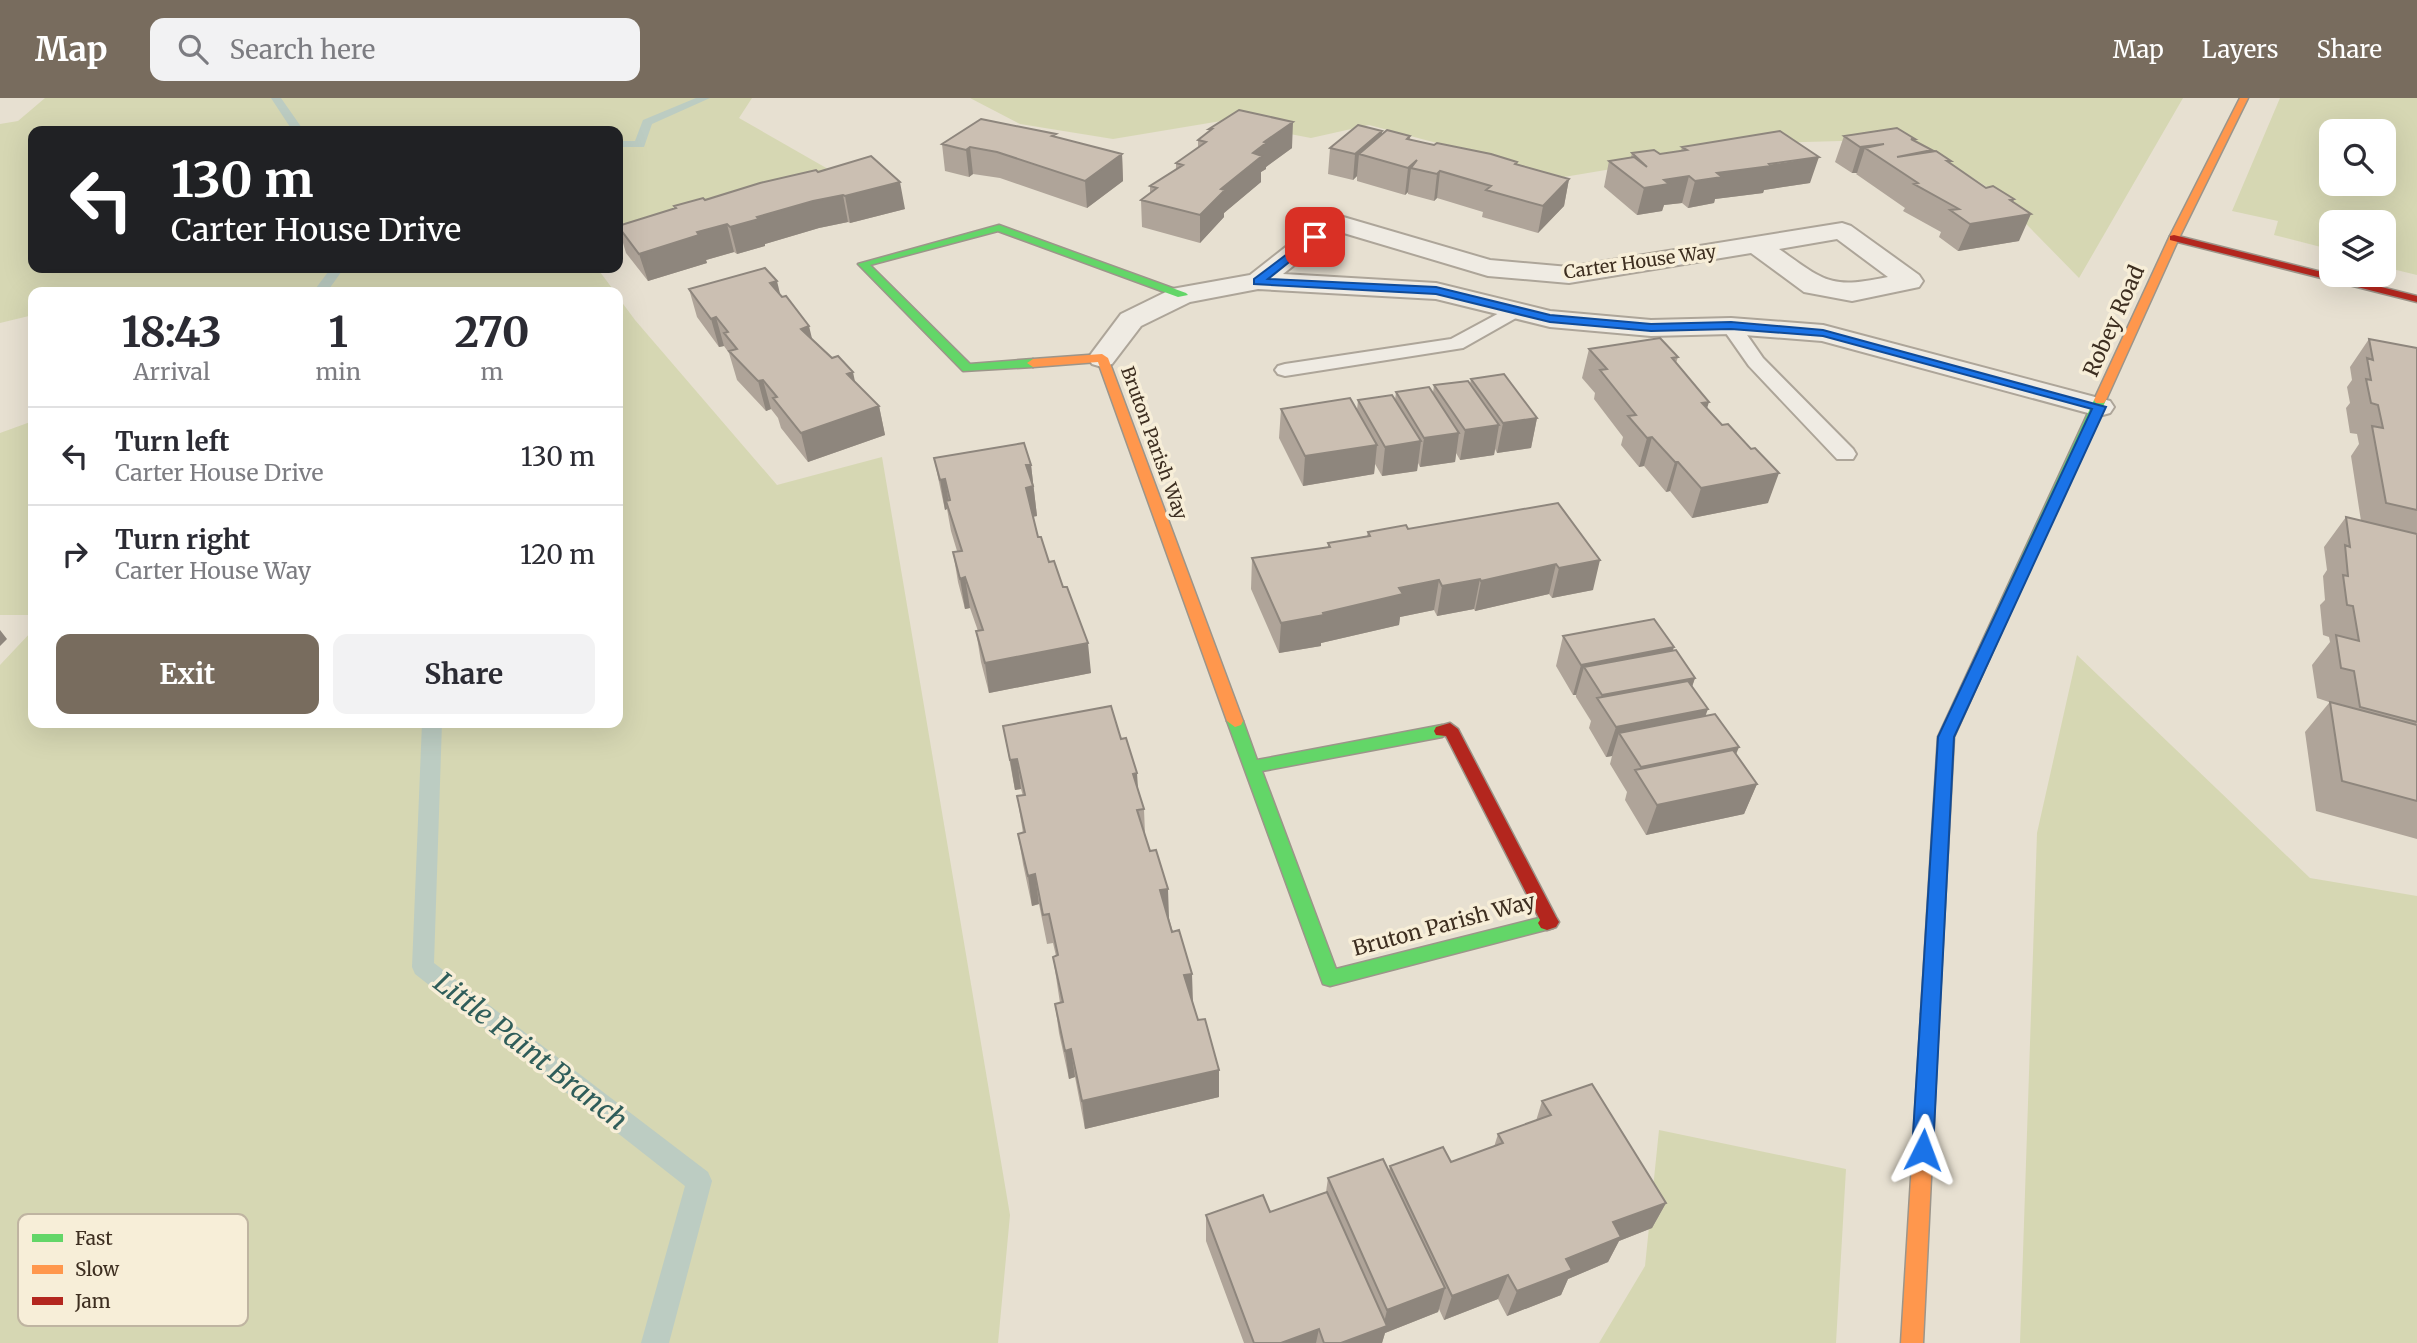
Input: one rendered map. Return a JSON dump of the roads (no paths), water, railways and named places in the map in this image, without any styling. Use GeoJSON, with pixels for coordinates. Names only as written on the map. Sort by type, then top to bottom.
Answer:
{"type":"FeatureCollection","features":[{"type":"Feature","properties":{"kind":"street","name":"Robey Road"},"geometry":{"type":"LineString","coordinates":[[1912,1343],[1946,737],[2174,238],[2244,98]]}},
{"type":"Feature","properties":{"kind":"street","name":"Carter House Way"},"geometry":{"type":"LineString","coordinates":[[1258,281],[1334,222],[1488,268],[1569,275],[1756,245],[1842,232],[1910,281],[1852,293],[1814,286],[1756,245]]}},
{"type":"Feature","properties":{"kind":"street","name":"Bruton Parish Way"},"geometry":{"type":"LineString","coordinates":[[1182,295],[999,228],[863,264],[967,368],[1102,358],[1252,767],[1330,978],[1550,922],[1450,729],[1252,767]]}},
{"type":"Feature","properties":{"kind":"street"},"geometry":{"type":"LineString","coordinates":[[2174,238],[2417,299]]}},
{"type":"Feature","properties":{"kind":"street"},"geometry":{"type":"LineString","coordinates":[[1102,358],[1130,320],[1182,295],[1258,281],[1436,291],[1550,319],[1651,328],[1731,326],[1823,333],[2099,407]]}},
{"type":"Feature","properties":{"kind":"lane"},"geometry":{"type":"LineString","coordinates":[[1286,370],[1456,344],[1516,310]]}},
{"type":"Feature","properties":{"kind":"lane"},"geometry":{"type":"LineString","coordinates":[[1731,326],[1756,362],[1845,454]]}},
{"type":"Feature","properties":{"kind":"waterway","name":"Little Paint Branch"},"geometry":{"type":"LineString","coordinates":[[276,98],[295,126]]}},
{"type":"Feature","properties":{"kind":"waterway"},"geometry":{"type":"LineString","coordinates":[[623,144],[640,145],[647,122],[705,98]]}},
{"type":"Feature","properties":{"kind":"waterway","name":"Little Paint Branch"},"geometry":{"type":"LineString","coordinates":[[324,287],[333,273]]}},
{"type":"Feature","properties":{"kind":"waterway","name":"Little Paint Branch"},"geometry":{"type":"LineString","coordinates":[[432,728],[423,967],[699,1181],[655,1343]]}}]}
